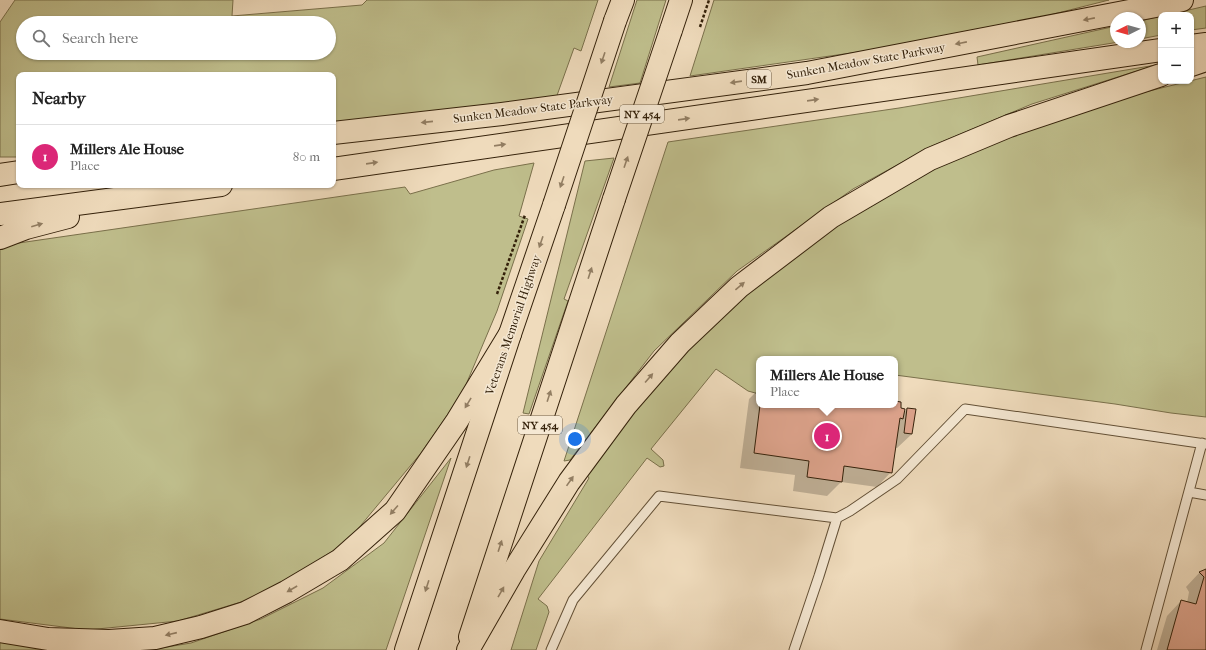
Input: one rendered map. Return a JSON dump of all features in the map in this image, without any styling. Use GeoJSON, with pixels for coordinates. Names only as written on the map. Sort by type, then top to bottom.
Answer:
{"type":"FeatureCollection","features":[{"type":"Feature","properties":{"kind":"main road","name":"Veterans Memorial Highway"},"geometry":{"type":"LineString","coordinates":[[406,650],[622,0]]}},
{"type":"Feature","properties":{"kind":"main road","name":"NY 454"},"geometry":{"type":"LineString","coordinates":[[467,650],[614,199],[681,0]]}},
{"type":"Feature","properties":{"kind":"main road","name":"Sunken Meadow State Parkway"},"geometry":{"type":"LineString","coordinates":[[336,133],[502,114],[807,73],[1182,0]]}},
{"type":"Feature","properties":{"kind":"main road"},"geometry":{"type":"LineString","coordinates":[[1194,46],[1206,44]]}},
{"type":"Feature","properties":{"kind":"main road","name":"SM"},"geometry":{"type":"LineString","coordinates":[[336,169],[1158,50]]}},
{"type":"Feature","properties":{"kind":"main road"},"geometry":{"type":"LineString","coordinates":[[1194,64],[1206,60]]}},
{"type":"Feature","properties":{"kind":"main road"},"geometry":{"type":"LineString","coordinates":[[467,650],[514,570],[569,482],[622,411],[680,343],[739,287],[831,217],[930,159],[1009,126],[1158,76]]}},
{"type":"Feature","properties":{"kind":"main road"},"geometry":{"type":"LineString","coordinates":[[0,214],[200,188]]}},
{"type":"Feature","properties":{"kind":"main road"},"geometry":{"type":"LineString","coordinates":[[0,238],[26,228],[138,197]]}},
{"type":"Feature","properties":{"kind":"main road"},"geometry":{"type":"LineString","coordinates":[[0,631],[48,639],[109,641],[154,638],[201,627],[245,613],[286,592],[340,560],[395,511],[457,422],[510,334]]}},
{"type":"Feature","properties":{"kind":"lane"},"geometry":{"type":"LineString","coordinates":[[551,650],[573,600],[659,496],[837,518],[850,511],[897,479],[965,409],[1204,443],[1189,492],[1146,650]]}},
{"type":"Feature","properties":{"kind":"lane"},"geometry":{"type":"LineString","coordinates":[[1189,492],[1206,495]]}},
{"type":"Feature","properties":{"kind":"lane"},"geometry":{"type":"LineString","coordinates":[[794,650],[837,518]]}},
{"type":"Feature","properties":{"kind":"path"},"geometry":{"type":"LineString","coordinates":[[700,27],[709,0]]}},
{"type":"Feature","properties":{"kind":"path"},"geometry":{"type":"LineString","coordinates":[[497,294],[525,215]]}},
{"type":"Feature","properties":{"kind":"shaded area"},"geometry":{"type":"Polygon","coordinates":[[[15,0],[233,0],[232,16],[362,5],[367,0],[598,0],[581,51],[574,48],[555,101],[336,125],[336,72],[16,72],[16,157],[0,157],[0,22],[15,0]]]}},
{"type":"Feature","properties":{"kind":"shaded area"},"geometry":{"type":"Polygon","coordinates":[[[637,0],[666,0],[640,83],[609,87],[637,0]]]}},
{"type":"Feature","properties":{"kind":"shaded area"},"geometry":{"type":"Polygon","coordinates":[[[714,0],[1109,0],[1046,16],[865,51],[690,76],[714,0]]]}},
{"type":"Feature","properties":{"kind":"shaded area"},"geometry":{"type":"Polygon","coordinates":[[[1206,6],[1206,28],[1194,30],[1194,12],[1180,12],[1206,6]]]}},
{"type":"Feature","properties":{"kind":"shaded area"},"geometry":{"type":"Polygon","coordinates":[[[1158,17],[1158,36],[1146,38],[1146,20],[1158,17]]]}},
{"type":"Feature","properties":{"kind":"shaded area"},"geometry":{"type":"Polygon","coordinates":[[[1110,27],[1110,43],[978,65],[977,57],[1110,27]]]}},
{"type":"Feature","properties":{"kind":"shaded area"},"geometry":{"type":"Polygon","coordinates":[[[1156,65],[1032,104],[932,146],[853,189],[737,271],[654,351],[570,460],[564,461],[668,142],[899,108],[1156,65]]]}},
{"type":"Feature","properties":{"kind":"shaded area"},"geometry":{"type":"Polygon","coordinates":[[[1206,77],[1206,417],[898,375],[898,356],[756,356],[756,393],[748,391],[716,369],[651,449],[663,460],[664,466],[660,467],[647,458],[538,599],[547,606],[549,612],[536,650],[511,650],[539,561],[589,478],[586,474],[672,362],[753,286],[854,212],[948,161],[1033,126],[1137,94],[1178,84],[1194,84],[1194,80],[1206,77]]]}},
{"type":"Feature","properties":{"kind":"shaded area"},"geometry":{"type":"Polygon","coordinates":[[[614,158],[564,299],[568,301],[529,414],[523,413],[585,161],[614,158]]]}},
{"type":"Feature","properties":{"kind":"shaded area"},"geometry":{"type":"Polygon","coordinates":[[[534,163],[519,216],[528,219],[497,311],[462,394],[421,453],[347,542],[261,596],[178,621],[87,630],[0,619],[0,247],[5,245],[405,187],[410,194],[494,170],[534,163]]]}},
{"type":"Feature","properties":{"kind":"shaded area"},"geometry":{"type":"Polygon","coordinates":[[[451,458],[386,650],[149,650],[191,643],[261,619],[323,588],[384,543],[451,458]]]}},
{"type":"Feature","properties":{"kind":"shaded area"},"geometry":{"type":"Polygon","coordinates":[[[0,641],[54,650],[0,650],[0,641]]]}},
{"type":"Feature","properties":{"kind":"building"},"geometry":{"type":"Polygon","coordinates":[[[898,402],[901,402],[901,408],[905,409],[903,419],[900,418],[892,473],[844,466],[842,482],[807,477],[809,461],[754,453],[760,408],[898,408],[898,402]]]}},
{"type":"Feature","properties":{"kind":"building"},"geometry":{"type":"Polygon","coordinates":[[[907,408],[916,409],[912,434],[904,433],[907,408]]]}},
{"type":"Feature","properties":{"kind":"building"},"geometry":{"type":"Polygon","coordinates":[[[1206,569],[1206,650],[1167,650],[1181,600],[1196,604],[1204,577],[1199,572],[1206,569]]]}},
{"type":"Feature","properties":{"kind":"place","name":"Millers Ale House"},"geometry":{"type":"Point","coordinates":[827,436]}}]}
